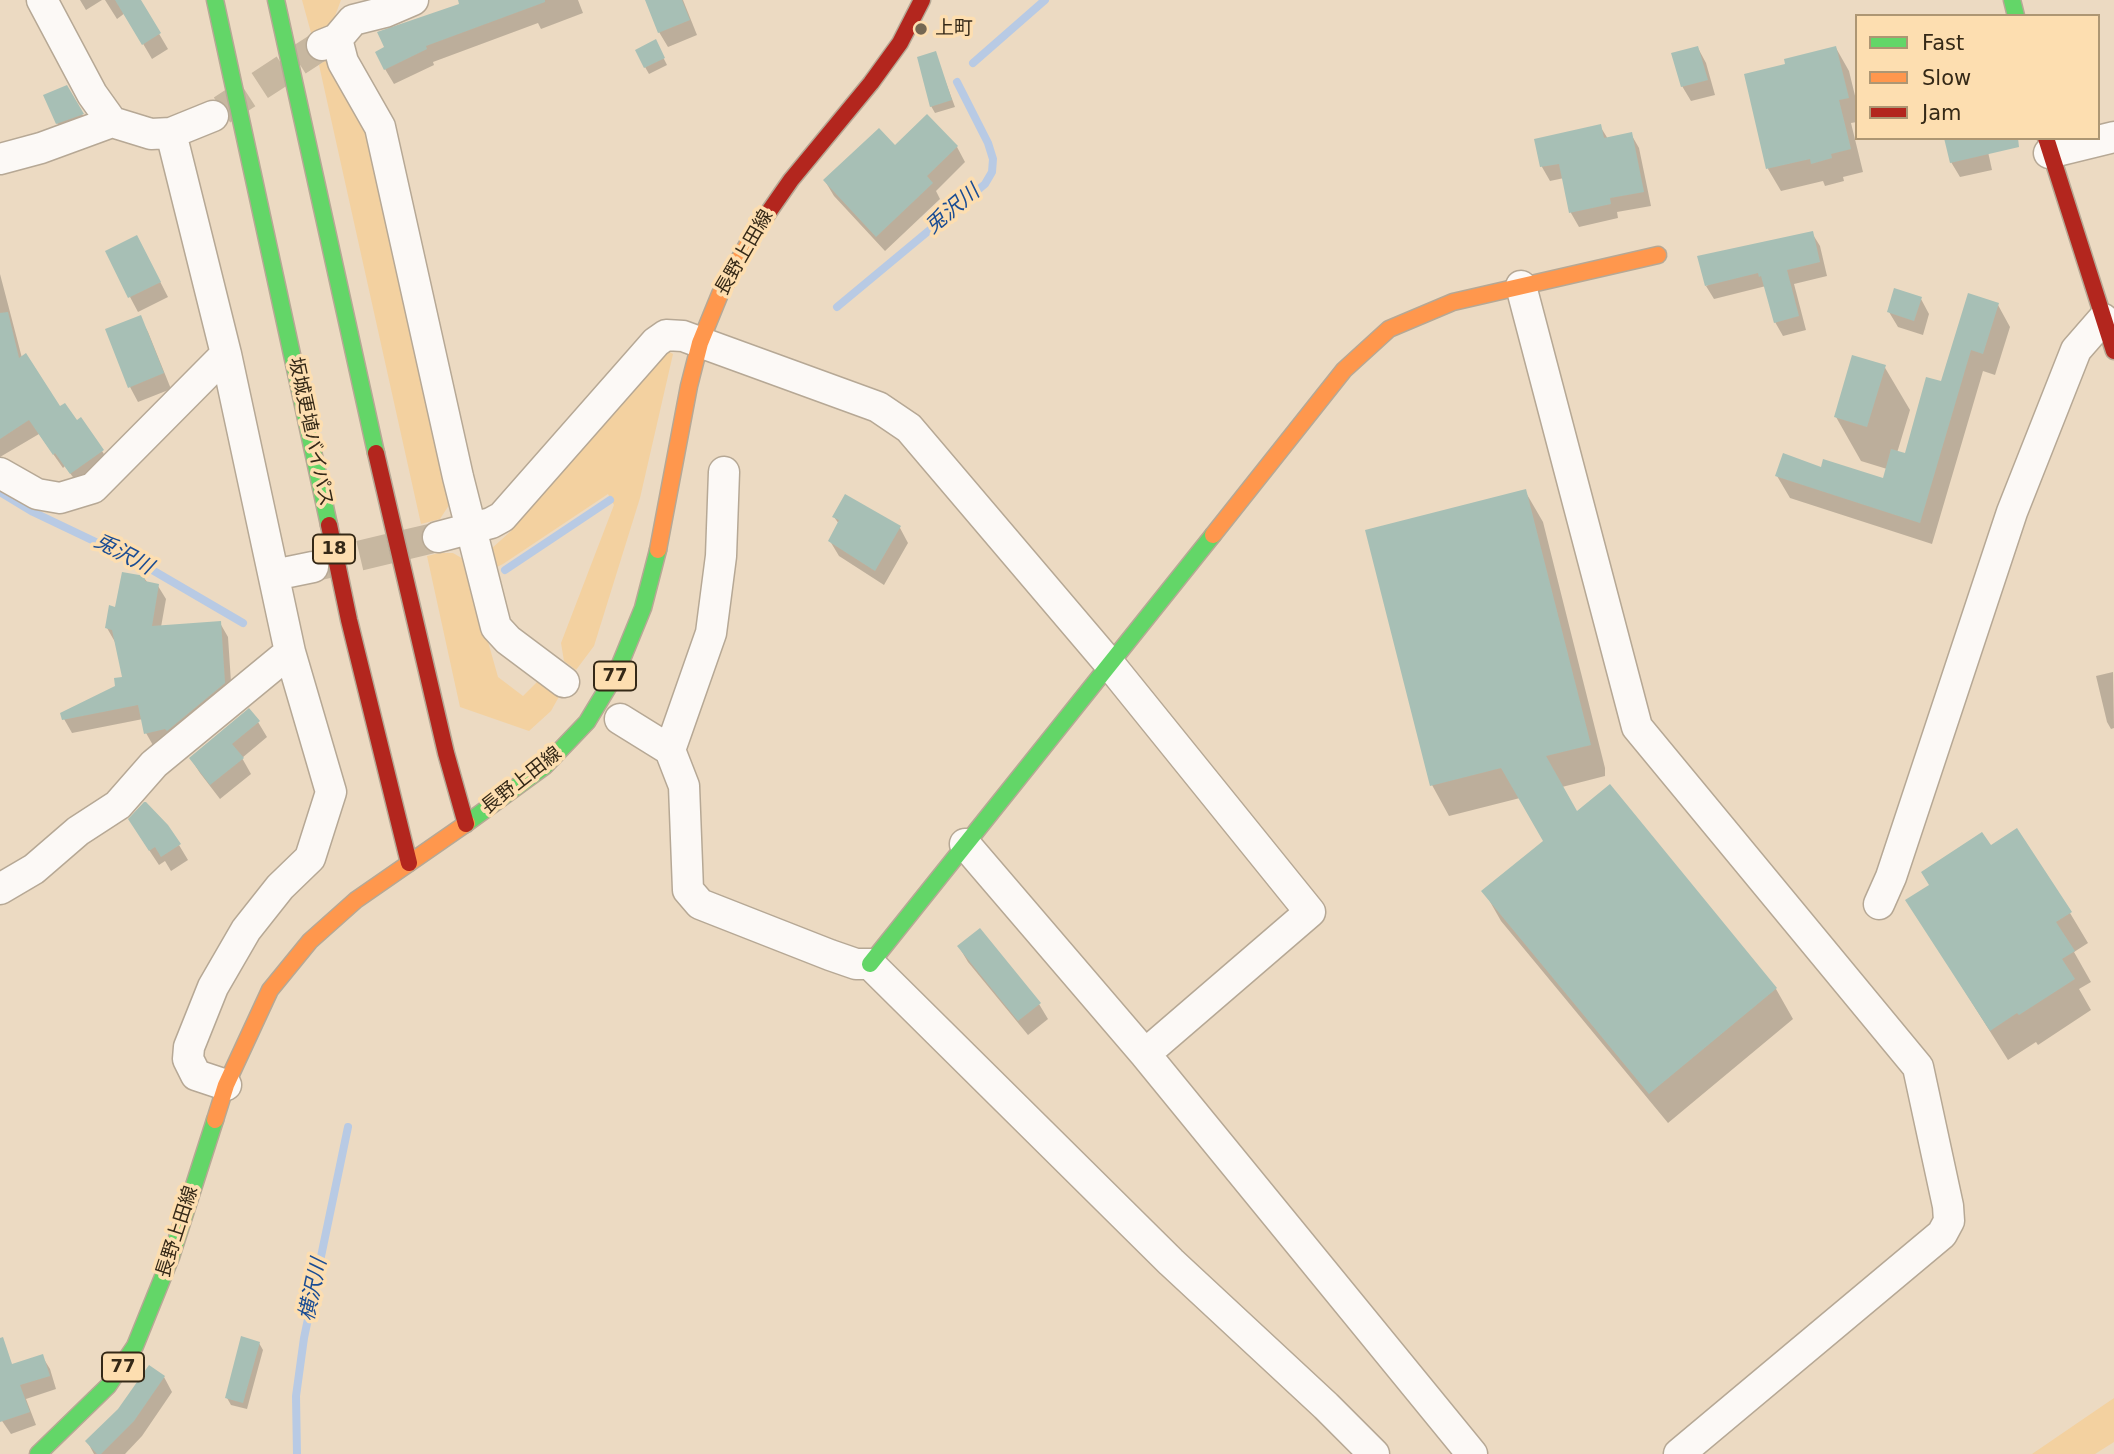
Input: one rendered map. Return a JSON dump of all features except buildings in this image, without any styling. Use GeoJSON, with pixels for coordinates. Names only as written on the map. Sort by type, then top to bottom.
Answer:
{"type":"FeatureCollection","features":[{"type":"Feature","properties":{"kind":"main road","name":"坂城更埴バイパス"},"geometry":{"type":"LineString","coordinates":[[215,0],[349,620],[409,863]]}},
{"type":"Feature","properties":{"kind":"main road"},"geometry":{"type":"LineString","coordinates":[[276,0],[374,443],[446,753],[466,824]]}},
{"type":"Feature","properties":{"kind":"main road","name":"長野上田線"},"geometry":{"type":"LineString","coordinates":[[38,1454],[108,1386],[135,1346],[172,1257],[226,1085],[270,990],[310,941],[356,900],[516,789],[568,744],[587,722],[616,674],[643,608],[657,555],[679,433],[700,344],[720,294],[759,224],[791,180],[878,75],[900,43],[922,0]]}},
{"type":"Feature","properties":{"kind":"main road"},"geometry":{"type":"LineString","coordinates":[[2047,146],[2114,351]]}},
{"type":"Feature","properties":{"kind":"main road"},"geometry":{"type":"LineString","coordinates":[[870,964],[1108,662],[1344,370],[1370,344],[1389,329],[1453,302],[1658,255]]}},
{"type":"Feature","properties":{"kind":"street"},"geometry":{"type":"LineString","coordinates":[[42,0],[92,94],[112,122]]}},
{"type":"Feature","properties":{"kind":"street"},"geometry":{"type":"LineString","coordinates":[[414,0],[343,26],[343,62],[380,127],[458,477],[496,627],[508,640],[564,682]]}},
{"type":"Feature","properties":{"kind":"street"},"geometry":{"type":"LineString","coordinates":[[0,159],[41,148],[112,122],[151,134],[171,133],[213,116]]}},
{"type":"Feature","properties":{"kind":"street"},"geometry":{"type":"LineString","coordinates":[[171,133],[226,355],[290,652],[331,792],[310,859],[281,887],[246,930],[213,987],[189,1047],[188,1059],[196,1075],[226,1085]]}},
{"type":"Feature","properties":{"kind":"street"},"geometry":{"type":"LineString","coordinates":[[2047,146],[2092,140]]}},
{"type":"Feature","properties":{"kind":"street"},"geometry":{"type":"LineString","coordinates":[[1521,286],[1637,727],[1919,1067],[1948,1206],[1949,1221],[1942,1234],[1679,1454]]}},
{"type":"Feature","properties":{"kind":"street"},"geometry":{"type":"LineString","coordinates":[[1879,904],[1891,877],[2012,512],[2076,350],[2103,319]]}},
{"type":"Feature","properties":{"kind":"street"},"geometry":{"type":"LineString","coordinates":[[438,537],[502,517],[663,336],[675,335],[878,407],[909,428],[1108,662],[1310,912],[1145,1054]]}},
{"type":"Feature","properties":{"kind":"street"},"geometry":{"type":"LineString","coordinates":[[0,473],[37,494],[60,498],[93,488],[226,355]]}},
{"type":"Feature","properties":{"kind":"street"},"geometry":{"type":"LineString","coordinates":[[670,750],[711,633],[722,556],[724,472]]}},
{"type":"Feature","properties":{"kind":"street"},"geometry":{"type":"LineString","coordinates":[[274,575],[313,567]]}},
{"type":"Feature","properties":{"kind":"street"},"geometry":{"type":"LineString","coordinates":[[0,889],[34,869],[78,831],[118,805],[154,764],[290,652]]}},
{"type":"Feature","properties":{"kind":"street"},"geometry":{"type":"LineString","coordinates":[[620,719],[670,750],[684,786],[688,890],[700,904],[830,955],[856,964],[870,964],[1171,1262],[1374,1454]]}},
{"type":"Feature","properties":{"kind":"street"},"geometry":{"type":"LineString","coordinates":[[965,844],[1145,1054],[1472,1454]]}},
{"type":"Feature","properties":{"kind":"shaded area"},"geometry":{"type":"Polygon","coordinates":[[[302,0],[341,0],[332,24],[313,40],[302,0]]]}},
{"type":"Feature","properties":{"kind":"shaded area"},"geometry":{"type":"Polygon","coordinates":[[[326,60],[368,129],[451,502],[440,519],[421,524],[319,65],[326,60]]]}},
{"type":"Feature","properties":{"kind":"shaded area"},"geometry":{"type":"Polygon","coordinates":[[[668,351],[673,354],[640,498],[594,646],[576,670],[564,661],[561,643],[614,505],[608,494],[495,568],[491,549],[511,531],[606,417],[668,351]]]}},
{"type":"Feature","properties":{"kind":"shaded area"},"geometry":{"type":"Polygon","coordinates":[[[453,553],[465,560],[498,677],[523,696],[540,679],[561,693],[551,711],[529,731],[460,707],[427,556],[453,553]]]}},
{"type":"Feature","properties":{"kind":"shaded area"},"geometry":{"type":"Polygon","coordinates":[[[2114,1398],[2114,1442],[2095,1454],[2032,1454],[2114,1398]]]}},
{"type":"Feature","properties":{"kind":"waterway","name":"兎沢川"},"geometry":{"type":"LineString","coordinates":[[973,63],[1045,0]]}},
{"type":"Feature","properties":{"kind":"waterway","name":"兎沢川"},"geometry":{"type":"LineString","coordinates":[[837,307],[985,184],[992,172],[993,159],[988,143],[957,82]]}},
{"type":"Feature","properties":{"kind":"waterway","name":"兎沢川"},"geometry":{"type":"LineString","coordinates":[[0,492],[33,512],[142,564],[243,623]]}},
{"type":"Feature","properties":{"kind":"waterway","name":"兎沢川"},"geometry":{"type":"LineString","coordinates":[[505,570],[610,500]]}},
{"type":"Feature","properties":{"kind":"waterway","name":"横沢川"},"geometry":{"type":"LineString","coordinates":[[297,1454],[296,1396],[304,1338],[348,1127]]}},
{"type":"Feature","properties":{"kind":"tunnel"},"geometry":{"type":"LineString","coordinates":[[222,110],[322,45]]}},
{"type":"Feature","properties":{"kind":"tunnel"},"geometry":{"type":"LineString","coordinates":[[316,566],[438,537]]}},
{"type":"Feature","properties":{"kind":"traffic: fast"},"geometry":{"type":"LineString","coordinates":[[215,0],[329,525]]}},
{"type":"Feature","properties":{"kind":"traffic: fast"},"geometry":{"type":"LineString","coordinates":[[276,0],[376,453]]}},
{"type":"Feature","properties":{"kind":"traffic: fast"},"geometry":{"type":"LineString","coordinates":[[2012,0],[2016,14]]}},
{"type":"Feature","properties":{"kind":"traffic: fast"},"geometry":{"type":"LineString","coordinates":[[870,964],[1213,535]]}},
{"type":"Feature","properties":{"kind":"traffic: fast"},"geometry":{"type":"LineString","coordinates":[[467,823],[545,766],[587,722],[616,674],[643,608],[658,550]]}},
{"type":"Feature","properties":{"kind":"traffic: fast"},"geometry":{"type":"LineString","coordinates":[[38,1454],[108,1386],[135,1346],[171,1257],[215,1120]]}},
{"type":"Feature","properties":{"kind":"traffic: slow"},"geometry":{"type":"LineString","coordinates":[[658,550],[689,386],[700,343],[720,294],[752,236]]}},
{"type":"Feature","properties":{"kind":"traffic: slow"},"geometry":{"type":"LineString","coordinates":[[1213,535],[1344,370],[1389,329],[1453,302],[1658,255]]}},
{"type":"Feature","properties":{"kind":"traffic: slow"},"geometry":{"type":"LineString","coordinates":[[215,1120],[226,1085],[270,990],[310,941],[356,900],[467,823]]}},
{"type":"Feature","properties":{"kind":"traffic: jam"},"geometry":{"type":"LineString","coordinates":[[752,236],[791,180],[871,83],[900,43],[922,0]]}},
{"type":"Feature","properties":{"kind":"traffic: jam"},"geometry":{"type":"LineString","coordinates":[[2047,140],[2114,351]]}},
{"type":"Feature","properties":{"kind":"traffic: jam"},"geometry":{"type":"LineString","coordinates":[[376,453],[446,753],[466,824]]}},
{"type":"Feature","properties":{"kind":"traffic: jam"},"geometry":{"type":"LineString","coordinates":[[329,525],[349,620],[409,863]]}},
{"type":"Feature","properties":{"kind":"place","name":"上町"},"geometry":{"type":"Point","coordinates":[921,29]}}]}
